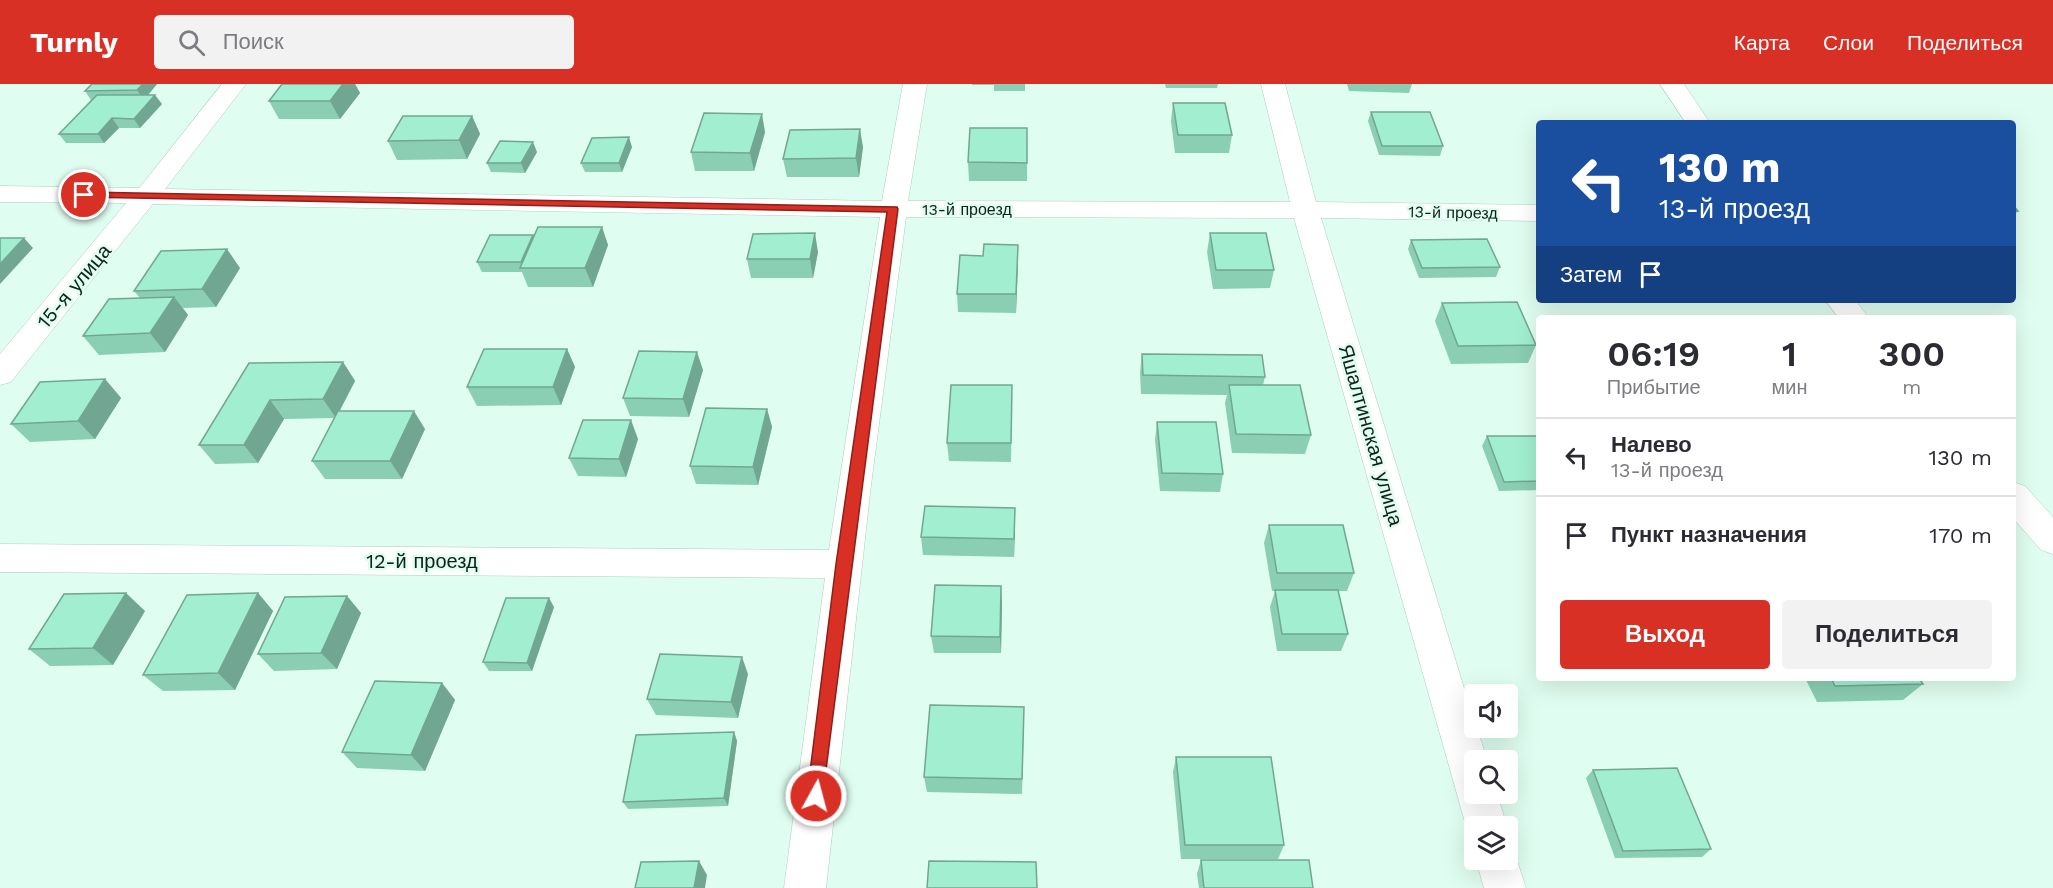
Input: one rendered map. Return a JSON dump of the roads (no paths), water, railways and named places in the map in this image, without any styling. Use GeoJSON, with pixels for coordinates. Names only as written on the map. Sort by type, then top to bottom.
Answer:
{"type":"FeatureCollection","features":[{"type":"Feature","properties":{"kind":"street","name":"15-я улица"},"geometry":{"type":"LineString","coordinates":[[0,374],[146,196],[234,84]]}},
{"type":"Feature","properties":{"kind":"street"},"geometry":{"type":"LineString","coordinates":[[805,888],[843,564],[893,209],[915,84]]}},
{"type":"Feature","properties":{"kind":"street","name":"Яшалтинская улица"},"geometry":{"type":"LineString","coordinates":[[1273,84],[1305,210],[1464,751]]}},
{"type":"Feature","properties":{"kind":"street"},"geometry":{"type":"LineString","coordinates":[[1672,84],[1696,120]]}},
{"type":"Feature","properties":{"kind":"street","name":"13-й проезд"},"geometry":{"type":"LineString","coordinates":[[0,194],[893,209],[1536,213]]}},
{"type":"Feature","properties":{"kind":"street"},"geometry":{"type":"LineString","coordinates":[[1842,303],[1852,315]]}},
{"type":"Feature","properties":{"kind":"street"},"geometry":{"type":"LineString","coordinates":[[2016,498],[2053,540]]}},
{"type":"Feature","properties":{"kind":"street","name":"12-й проезд"},"geometry":{"type":"LineString","coordinates":[[0,558],[843,564]]}},
{"type":"Feature","properties":{"kind":"street"},"geometry":{"type":"LineString","coordinates":[[1500,870],[1505,888]]}}]}
